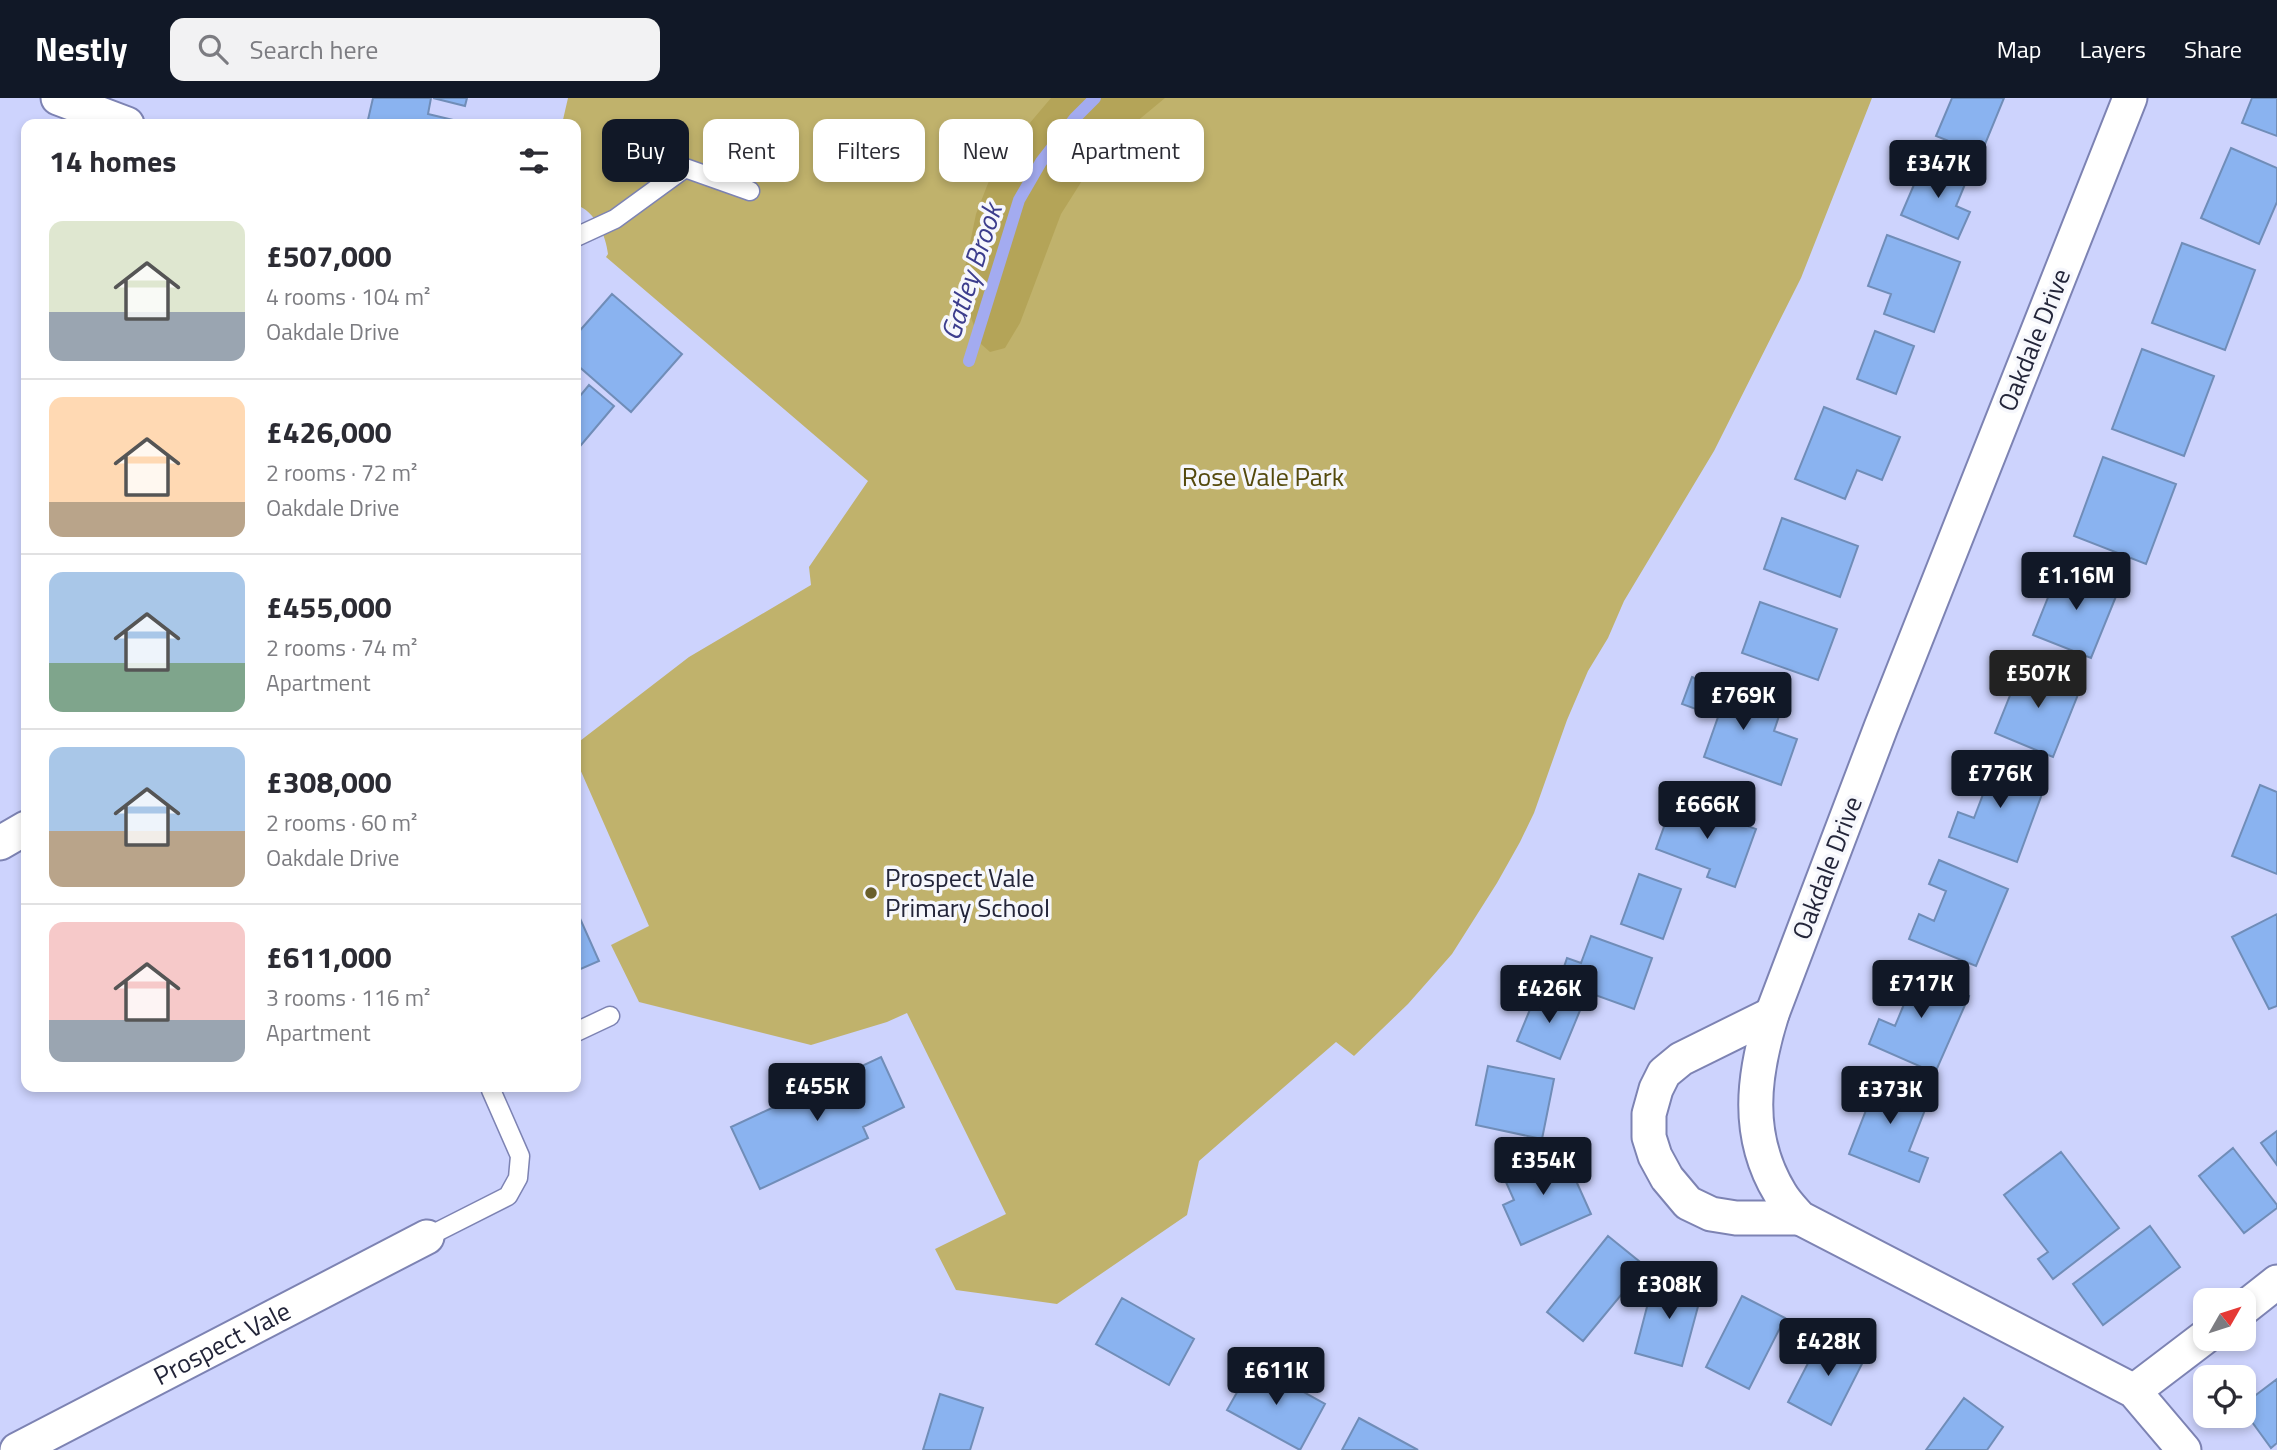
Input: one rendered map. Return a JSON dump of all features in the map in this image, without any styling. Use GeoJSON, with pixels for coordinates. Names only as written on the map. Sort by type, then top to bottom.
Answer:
{"type":"FeatureCollection","features":[{"type":"Feature","properties":{"kind":"street"},"geometry":{"type":"LineString","coordinates":[[58,98],[114,119]]}},
{"type":"Feature","properties":{"kind":"street","name":"Oakdale Drive"},"geometry":{"type":"LineString","coordinates":[[2130,98],[1881,727],[1772,1014],[1760,1053],[1755,1086],[1755,1117],[1766,1164],[1780,1194],[1800,1218],[2134,1391],[2183,1450]]}},
{"type":"Feature","properties":{"kind":"street"},"geometry":{"type":"LineString","coordinates":[[0,843],[21,831]]}},
{"type":"Feature","properties":{"kind":"street"},"geometry":{"type":"LineString","coordinates":[[1772,1014],[1690,1054],[1664,1073],[1649,1114],[1649,1136],[1655,1156],[1667,1178],[1688,1203],[1711,1214],[1736,1218],[1800,1218]]}},
{"type":"Feature","properties":{"kind":"street","name":"Prospect Vale"},"geometry":{"type":"LineString","coordinates":[[17,1450],[427,1237]]}},
{"type":"Feature","properties":{"kind":"street"},"geometry":{"type":"LineString","coordinates":[[2256,1299],[2277,1282]]}},
{"type":"Feature","properties":{"kind":"street"},"geometry":{"type":"LineString","coordinates":[[2134,1391],[2193,1346]]}},
{"type":"Feature","properties":{"kind":"lane"},"geometry":{"type":"LineString","coordinates":[[581,235],[615,219],[685,168],[750,191]]}},
{"type":"Feature","properties":{"kind":"lane"},"geometry":{"type":"LineString","coordinates":[[581,1030],[610,1016]]}},
{"type":"Feature","properties":{"kind":"lane"},"geometry":{"type":"LineString","coordinates":[[427,1237],[508,1196],[518,1178],[520,1156],[492,1092]]}},
{"type":"Feature","properties":{"kind":"green space","name":"Rose Vale Park"},"geometry":{"type":"Polygon","coordinates":[[[568,98],[1872,98],[1801,278],[1714,451],[1624,601],[1608,638],[1588,671],[1567,720],[1534,813],[1520,842],[1452,954],[1408,1004],[1354,1056],[1336,1042],[1199,1161],[1187,1215],[1057,1304],[956,1290],[935,1249],[1006,1214],[907,1013],[887,1022],[811,1045],[639,1002],[611,945],[649,926],[581,771],[581,740],[689,657],[811,585],[809,567],[868,481],[606,257],[607,247],[602,232],[594,218],[581,207],[581,119],[563,119],[568,98]]]}},
{"type":"Feature","properties":{"kind":"shaded area"},"geometry":{"type":"Polygon","coordinates":[[[1051,98],[1165,98],[1140,119],[1047,119],[1047,182],[1081,182],[1061,214],[1020,323],[1005,348],[990,352],[981,344],[970,315],[963,277],[976,214],[989,182],[1033,182],[1033,119],[1051,98]]]}},
{"type":"Feature","properties":{"kind":"building"},"geometry":{"type":"Polygon","coordinates":[[[373,98],[431,98],[428,114],[449,119],[368,119],[373,98]]]}},
{"type":"Feature","properties":{"kind":"building"},"geometry":{"type":"Polygon","coordinates":[[[433,98],[467,98],[465,106],[433,98]]]}},
{"type":"Feature","properties":{"kind":"building"},"geometry":{"type":"Polygon","coordinates":[[[1952,98],[2004,98],[1981,154],[1936,136],[1952,98]]]}},
{"type":"Feature","properties":{"kind":"building"},"geometry":{"type":"Polygon","coordinates":[[[2252,98],[2277,98],[2277,136],[2242,123],[2252,98]]]}},
{"type":"Feature","properties":{"kind":"building"},"geometry":{"type":"Polygon","coordinates":[[[2231,148],[2277,168],[2277,202],[2259,244],[2201,218],[2231,148]]]}},
{"type":"Feature","properties":{"kind":"building"},"geometry":{"type":"Polygon","coordinates":[[[1925,159],[1968,177],[1956,206],[1970,212],[1958,239],[1901,215],[1925,159]]]}},
{"type":"Feature","properties":{"kind":"building"},"geometry":{"type":"Polygon","coordinates":[[[1887,235],[1960,262],[1934,332],[1884,314],[1891,294],[1868,286],[1887,235]]]}},
{"type":"Feature","properties":{"kind":"building"},"geometry":{"type":"Polygon","coordinates":[[[2182,243],[2255,270],[2225,350],[2152,323],[2182,243]]]}},
{"type":"Feature","properties":{"kind":"building"},"geometry":{"type":"Polygon","coordinates":[[[612,294],[682,354],[631,412],[581,368],[581,329],[612,294]]]}},
{"type":"Feature","properties":{"kind":"building"},"geometry":{"type":"Polygon","coordinates":[[[1875,331],[1914,346],[1896,394],[1857,379],[1875,331]]]}},
{"type":"Feature","properties":{"kind":"building"},"geometry":{"type":"Polygon","coordinates":[[[2142,349],[2214,376],[2184,456],[2112,429],[2142,349]]]}},
{"type":"Feature","properties":{"kind":"building"},"geometry":{"type":"Polygon","coordinates":[[[589,385],[614,406],[581,445],[581,395],[589,385]]]}},
{"type":"Feature","properties":{"kind":"building"},"geometry":{"type":"Polygon","coordinates":[[[1824,407],[1900,437],[1882,480],[1857,470],[1845,499],[1795,479],[1824,407]]]}},
{"type":"Feature","properties":{"kind":"building"},"geometry":{"type":"Polygon","coordinates":[[[2103,457],[2176,484],[2146,564],[2074,536],[2103,457]]]}},
{"type":"Feature","properties":{"kind":"building"},"geometry":{"type":"Polygon","coordinates":[[[1782,518],[1858,546],[1840,597],[1764,569],[1782,518]]]}},
{"type":"Feature","properties":{"kind":"building"},"geometry":{"type":"Polygon","coordinates":[[[2061,565],[2119,589],[2091,658],[2033,635],[2061,565]]]}},
{"type":"Feature","properties":{"kind":"building"},"geometry":{"type":"Polygon","coordinates":[[[1760,602],[1837,629],[1818,680],[1742,653],[1760,602]]]}},
{"type":"Feature","properties":{"kind":"building"},"geometry":{"type":"Polygon","coordinates":[[[2023,663],[2081,687],[2053,757],[1995,733],[2023,663]]]}},
{"type":"Feature","properties":{"kind":"building"},"geometry":{"type":"Polygon","coordinates":[[[1692,677],[1781,710],[1774,731],[1797,739],[1781,785],[1704,757],[1718,717],[1682,704],[1692,677]]]}},
{"type":"Feature","properties":{"kind":"building"},"geometry":{"type":"Polygon","coordinates":[[[1976,757],[2046,783],[2017,862],[1949,837],[1958,812],[1974,818],[1985,789],[1967,782],[1976,757]]]}},
{"type":"Feature","properties":{"kind":"building"},"geometry":{"type":"Polygon","coordinates":[[[2260,785],[2277,792],[2277,874],[2232,856],[2260,785]]]}},
{"type":"Feature","properties":{"kind":"building"},"geometry":{"type":"Polygon","coordinates":[[[1674,799],[1756,829],[1735,887],[1707,877],[1710,869],[1656,849],[1674,799]]]}},
{"type":"Feature","properties":{"kind":"building"},"geometry":{"type":"Polygon","coordinates":[[[1939,860],[2008,889],[1976,966],[1909,939],[1919,914],[1934,921],[1946,891],[1929,884],[1939,860]]]}},
{"type":"Feature","properties":{"kind":"building"},"geometry":{"type":"Polygon","coordinates":[[[1639,874],[1681,889],[1663,939],[1621,924],[1639,874]]]}},
{"type":"Feature","properties":{"kind":"building"},"geometry":{"type":"Polygon","coordinates":[[[2277,914],[2277,1006],[2269,1009],[2232,937],[2277,914]]]}},
{"type":"Feature","properties":{"kind":"building"},"geometry":{"type":"Polygon","coordinates":[[[581,921],[599,961],[581,969],[581,921]]]}},
{"type":"Feature","properties":{"kind":"building"},"geometry":{"type":"Polygon","coordinates":[[[1591,936],[1652,958],[1634,1009],[1559,982],[1567,958],[1581,963],[1591,936]]]}},
{"type":"Feature","properties":{"kind":"building"},"geometry":{"type":"Polygon","coordinates":[[[1900,965],[1969,996],[1935,1073],[1869,1044],[1879,1019],[1895,1026],[1907,997],[1889,990],[1900,965]]]}},
{"type":"Feature","properties":{"kind":"building"},"geometry":{"type":"Polygon","coordinates":[[[1538,990],[1581,1008],[1560,1059],[1517,1041],[1538,990]]]}},
{"type":"Feature","properties":{"kind":"building"},"geometry":{"type":"Polygon","coordinates":[[[881,1057],[904,1107],[863,1127],[868,1138],[760,1189],[731,1127],[881,1057]]]}},
{"type":"Feature","properties":{"kind":"building"},"geometry":{"type":"Polygon","coordinates":[[[1488,1066],[1554,1079],[1542,1139],[1476,1125],[1488,1066]]]}},
{"type":"Feature","properties":{"kind":"building"},"geometry":{"type":"Polygon","coordinates":[[[1862,1070],[1930,1097],[1909,1151],[1928,1158],[1919,1182],[1849,1154],[1870,1100],[1853,1093],[1862,1070]]]}},
{"type":"Feature","properties":{"kind":"building"},"geometry":{"type":"Polygon","coordinates":[[[2277,1131],[2277,1165],[2261,1143],[2277,1131]]]}},
{"type":"Feature","properties":{"kind":"building"},"geometry":{"type":"Polygon","coordinates":[[[2233,1148],[2277,1205],[2277,1208],[2244,1233],[2199,1176],[2233,1148]]]}},
{"type":"Feature","properties":{"kind":"building"},"geometry":{"type":"Polygon","coordinates":[[[2061,1152],[2119,1228],[2053,1279],[2038,1259],[2048,1252],[2004,1195],[2061,1152]]]}},
{"type":"Feature","properties":{"kind":"building"},"geometry":{"type":"Polygon","coordinates":[[[1564,1154],[1591,1214],[1521,1245],[1503,1205],[1514,1200],[1501,1171],[1537,1155],[1541,1164],[1564,1154]]]}},
{"type":"Feature","properties":{"kind":"building"},"geometry":{"type":"Polygon","coordinates":[[[2150,1226],[2180,1267],[2103,1325],[2073,1284],[2150,1226]]]}},
{"type":"Feature","properties":{"kind":"building"},"geometry":{"type":"Polygon","coordinates":[[[1608,1236],[1645,1266],[1583,1341],[1547,1312],[1608,1236]]]}},
{"type":"Feature","properties":{"kind":"building"},"geometry":{"type":"Polygon","coordinates":[[[1655,1276],[1703,1288],[1682,1366],[1635,1353],[1655,1276]]]}},
{"type":"Feature","properties":{"kind":"building"},"geometry":{"type":"Polygon","coordinates":[[[1742,1296],[1785,1318],[1749,1389],[1706,1367],[1742,1296]]]}},
{"type":"Feature","properties":{"kind":"building"},"geometry":{"type":"Polygon","coordinates":[[[1122,1298],[1194,1339],[1169,1385],[1096,1344],[1122,1298]]]}},
{"type":"Feature","properties":{"kind":"building"},"geometry":{"type":"Polygon","coordinates":[[[1824,1332],[1867,1354],[1831,1425],[1788,1402],[1824,1332]]]}},
{"type":"Feature","properties":{"kind":"building"},"geometry":{"type":"Polygon","coordinates":[[[1253,1364],[1325,1404],[1300,1450],[1227,1410],[1253,1364]]]}},
{"type":"Feature","properties":{"kind":"building"},"geometry":{"type":"Polygon","coordinates":[[[2277,1379],[2277,1443],[2271,1448],[2256,1427],[2256,1395],[2277,1379]]]}},
{"type":"Feature","properties":{"kind":"building"},"geometry":{"type":"Polygon","coordinates":[[[940,1394],[983,1408],[970,1450],[923,1450],[940,1394]]]}},
{"type":"Feature","properties":{"kind":"building"},"geometry":{"type":"Polygon","coordinates":[[[1964,1398],[2003,1427],[1987,1450],[1926,1450],[1964,1398]]]}},
{"type":"Feature","properties":{"kind":"building"},"geometry":{"type":"Polygon","coordinates":[[[1359,1418],[1418,1450],[1342,1450],[1359,1418]]]}},
{"type":"Feature","properties":{"kind":"waterway","name":"Gatley Brook"},"geometry":{"type":"LineString","coordinates":[[969,361],[1019,200],[1041,162],[1075,118],[1095,98]]}},
{"type":"Feature","properties":{"kind":"place","name":"Prospect Vale Primary School"},"geometry":{"type":"Point","coordinates":[871,893]}}]}
